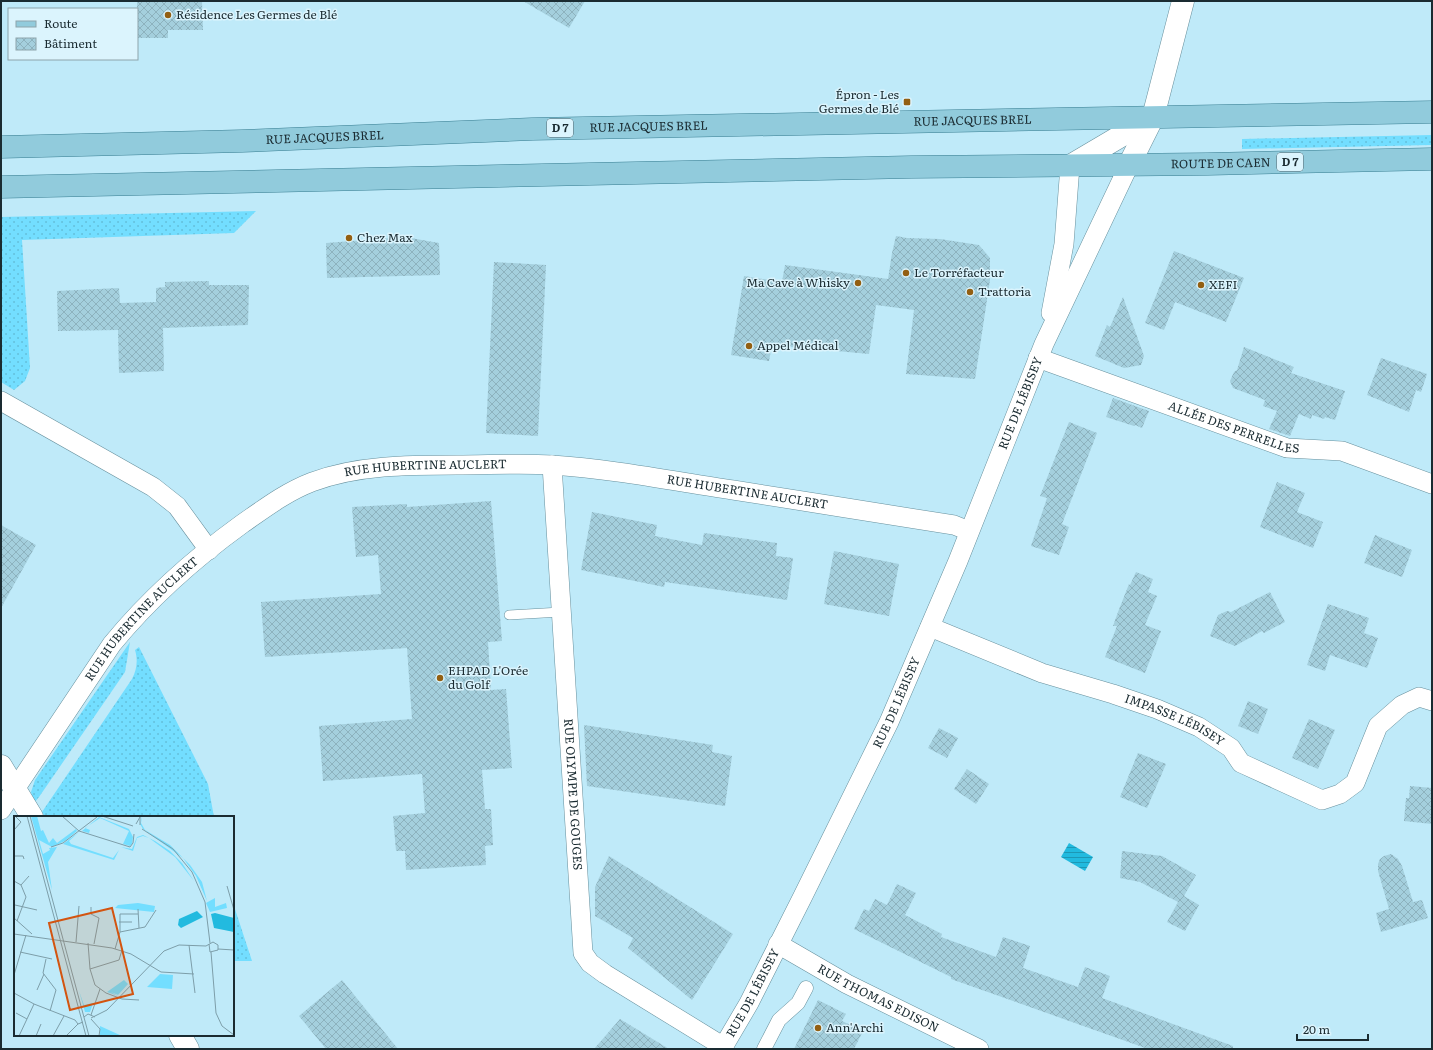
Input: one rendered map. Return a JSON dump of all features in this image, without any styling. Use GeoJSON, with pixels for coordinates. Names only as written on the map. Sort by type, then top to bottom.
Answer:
{"type":"FeatureCollection","features":[{"type":"Feature","properties":{"kind":"main road","name":"D 7"},"geometry":{"type":"LineString","coordinates":[[1153,117],[1432,112]]}},
{"type":"Feature","properties":{"kind":"main road","name":"RUE JACQUES BREL"},"geometry":{"type":"LineString","coordinates":[[1,147],[242,142],[532,129],[1153,117]]}},
{"type":"Feature","properties":{"kind":"main road","name":"ROUTE DE CAEN"},"geometry":{"type":"LineString","coordinates":[[1129,165],[1432,159]]}},
{"type":"Feature","properties":{"kind":"main road","name":"D 7"},"geometry":{"type":"LineString","coordinates":[[1,187],[903,167],[1129,165]]}},
{"type":"Feature","properties":{"kind":"street","name":"RUE DE LÉBISEY"},"geometry":{"type":"LineString","coordinates":[[723,1048],[749,1003],[888,722],[930,627],[1041,351],[1153,117],[1183,1]]}},
{"type":"Feature","properties":{"kind":"street"},"geometry":{"type":"LineString","coordinates":[[1070,166],[1153,117]]}},
{"type":"Feature","properties":{"kind":"street","name":"RUE DE LÉBISEY"},"geometry":{"type":"LineString","coordinates":[[1041,351],[1062,260],[1070,166]]}},
{"type":"Feature","properties":{"kind":"street","name":"ALLÉE DES PERRELLES"},"geometry":{"type":"LineString","coordinates":[[1041,351],[1287,448],[1342,451],[1432,484]]}},
{"type":"Feature","properties":{"kind":"street"},"geometry":{"type":"LineString","coordinates":[[1,400],[153,487],[177,506],[209,550]]}},
{"type":"Feature","properties":{"kind":"street","name":"RUE HUBERTINE AUCLERT"},"geometry":{"type":"LineString","coordinates":[[1,810],[88,679],[124,630],[147,605],[209,550],[241,525],[290,491],[329,476],[364,470],[424,466],[552,465],[673,480],[813,502],[954,525],[969,531]]}},
{"type":"Feature","properties":{"kind":"street","name":"RUE OLYMPE DE GOUGES"},"geometry":{"type":"LineString","coordinates":[[552,465],[583,953],[590,963],[605,974],[723,1048]]}},
{"type":"Feature","properties":{"kind":"street","name":"IMPASSE LÉBISEY"},"geometry":{"type":"LineString","coordinates":[[930,627],[1042,673],[1157,709],[1199,727],[1231,748],[1241,763],[1322,800],[1340,794],[1355,783],[1378,726],[1382,722],[1402,705],[1419,697],[1432,701]]}},
{"type":"Feature","properties":{"kind":"street"},"geometry":{"type":"LineString","coordinates":[[1,766],[31,816]]}},
{"type":"Feature","properties":{"kind":"street","name":"RUE THOMAS EDISON"},"geometry":{"type":"LineString","coordinates":[[778,944],[847,984],[980,1049]]}},
{"type":"Feature","properties":{"kind":"street"},"geometry":{"type":"LineString","coordinates":[[764,1049],[779,1020],[798,1003],[806,988]]}},
{"type":"Feature","properties":{"kind":"street"},"geometry":{"type":"LineString","coordinates":[[181,1036],[188,1049]]}},
{"type":"Feature","properties":{"kind":"lane"},"geometry":{"type":"LineString","coordinates":[[509,615],[561,612]]}},
{"type":"Feature","properties":{"kind":"shaded area"},"geometry":{"type":"Polygon","coordinates":[[[1432,135],[1432,145],[1242,149],[1242,139],[1432,135]]]}},
{"type":"Feature","properties":{"kind":"shaded area"},"geometry":{"type":"Polygon","coordinates":[[[256,211],[234,233],[22,240],[30,368],[25,381],[14,390],[1,382],[1,217],[256,211]]]}},
{"type":"Feature","properties":{"kind":"shaded area"},"geometry":{"type":"Polygon","coordinates":[[[130,642],[125,672],[34,803],[31,792],[35,780],[130,642]]]}},
{"type":"Feature","properties":{"kind":"shaded area"},"geometry":{"type":"Polygon","coordinates":[[[139,647],[208,784],[214,816],[44,816],[42,812],[132,679],[136,664],[135,650],[139,647]]]}},
{"type":"Feature","properties":{"kind":"shaded area"},"geometry":{"type":"Polygon","coordinates":[[[1069,843],[1093,857],[1085,871],[1061,857],[1069,843]]]}},
{"type":"Feature","properties":{"kind":"shaded area"},"geometry":{"type":"Polygon","coordinates":[[[234,906],[252,961],[234,961],[234,906]]]}},
{"type":"Feature","properties":{"kind":"building","name":"Résidence Les Germes de Blé"},"geometry":{"type":"Polygon","coordinates":[[[137,1],[202,1],[203,30],[168,30],[168,38],[138,38],[137,1]]]}},
{"type":"Feature","properties":{"kind":"building"},"geometry":{"type":"Polygon","coordinates":[[[523,1],[585,1],[569,28],[523,1]]]}},
{"type":"Feature","properties":{"kind":"building"},"geometry":{"type":"Polygon","coordinates":[[[896,236],[907,238],[940,239],[979,245],[990,258],[990,280],[975,379],[906,374],[914,310],[876,305],[869,354],[772,345],[769,361],[731,355],[744,276],[782,282],[785,265],[888,279],[896,236]]]}},
{"type":"Feature","properties":{"kind":"building"},"geometry":{"type":"Polygon","coordinates":[[[405,237],[439,243],[440,275],[327,278],[326,243],[405,237]]]}},
{"type":"Feature","properties":{"kind":"building","name":"XEFI"},"geometry":{"type":"Polygon","coordinates":[[[1174,251],[1244,278],[1226,322],[1175,302],[1164,330],[1145,323],[1174,251]]]}},
{"type":"Feature","properties":{"kind":"building"},"geometry":{"type":"Polygon","coordinates":[[[494,262],[546,265],[538,436],[486,433],[494,262]]]}},
{"type":"Feature","properties":{"kind":"building"},"geometry":{"type":"Polygon","coordinates":[[[209,281],[209,285],[249,285],[248,325],[163,328],[164,371],[119,373],[118,330],[58,331],[57,291],[119,288],[120,303],[156,302],[156,288],[165,287],[165,282],[209,281]]]}},
{"type":"Feature","properties":{"kind":"building"},"geometry":{"type":"Polygon","coordinates":[[[1123,297],[1144,356],[1141,365],[1124,368],[1095,356],[1107,325],[1110,327],[1123,297]]]}},
{"type":"Feature","properties":{"kind":"building"},"geometry":{"type":"Polygon","coordinates":[[[1244,347],[1294,367],[1291,373],[1345,391],[1335,420],[1325,417],[1324,419],[1312,415],[1311,419],[1299,414],[1290,436],[1269,429],[1277,411],[1263,406],[1265,400],[1233,388],[1230,381],[1234,372],[1237,370],[1244,347]]]}},
{"type":"Feature","properties":{"kind":"building"},"geometry":{"type":"Polygon","coordinates":[[[1381,358],[1427,374],[1421,392],[1416,390],[1409,412],[1367,395],[1381,358]]]}},
{"type":"Feature","properties":{"kind":"building"},"geometry":{"type":"Polygon","coordinates":[[[1113,398],[1149,411],[1142,428],[1106,417],[1113,398]]]}},
{"type":"Feature","properties":{"kind":"building"},"geometry":{"type":"Polygon","coordinates":[[[1069,422],[1097,433],[1062,524],[1069,527],[1059,555],[1031,546],[1047,498],[1040,496],[1069,422]]]}},
{"type":"Feature","properties":{"kind":"building"},"geometry":{"type":"Polygon","coordinates":[[[1277,482],[1305,493],[1297,512],[1323,522],[1313,548],[1260,527],[1277,482]]]}},
{"type":"Feature","properties":{"kind":"building","name":"EHPAD L'Orée du Golf"},"geometry":{"type":"Polygon","coordinates":[[[491,501],[502,641],[488,642],[491,690],[506,689],[512,768],[482,770],[485,809],[491,809],[493,845],[485,846],[486,865],[406,870],[405,851],[396,851],[393,816],[425,813],[422,774],[323,781],[319,726],[412,719],[407,648],[265,657],[261,602],[381,594],[378,555],[356,557],[352,507],[407,504],[407,507],[491,501]]]}},
{"type":"Feature","properties":{"kind":"building"},"geometry":{"type":"Polygon","coordinates":[[[592,512],[657,525],[655,536],[702,545],[704,533],[777,543],[776,556],[793,558],[787,600],[665,582],[664,587],[581,570],[592,512]]]}},
{"type":"Feature","properties":{"kind":"building"},"geometry":{"type":"Polygon","coordinates":[[[1,525],[36,545],[1,608],[1,525]]]}},
{"type":"Feature","properties":{"kind":"building"},"geometry":{"type":"Polygon","coordinates":[[[1375,535],[1412,550],[1402,577],[1364,563],[1375,535]]]}},
{"type":"Feature","properties":{"kind":"building"},"geometry":{"type":"Polygon","coordinates":[[[834,551],[899,564],[889,616],[824,604],[834,551]]]}},
{"type":"Feature","properties":{"kind":"building"},"geometry":{"type":"Polygon","coordinates":[[[1136,572],[1153,579],[1148,592],[1157,596],[1145,625],[1161,631],[1145,673],[1105,657],[1117,626],[1113,626],[1118,612],[1129,584],[1130,585],[1136,572]]]}},
{"type":"Feature","properties":{"kind":"building"},"geometry":{"type":"Polygon","coordinates":[[[1270,592],[1285,622],[1264,633],[1262,631],[1235,646],[1210,636],[1218,615],[1227,611],[1231,612],[1270,592]]]}},
{"type":"Feature","properties":{"kind":"building"},"geometry":{"type":"Polygon","coordinates":[[[1328,604],[1369,618],[1364,633],[1378,638],[1367,668],[1330,655],[1325,671],[1307,665],[1328,604]]]}},
{"type":"Feature","properties":{"kind":"building"},"geometry":{"type":"Polygon","coordinates":[[[1248,701],[1268,709],[1258,734],[1238,726],[1248,701]]]}},
{"type":"Feature","properties":{"kind":"building"},"geometry":{"type":"Polygon","coordinates":[[[1309,719],[1335,730],[1318,769],[1292,758],[1309,719]]]}},
{"type":"Feature","properties":{"kind":"building"},"geometry":{"type":"Polygon","coordinates":[[[584,725],[713,745],[712,752],[732,756],[725,806],[587,786],[584,725]]]}},
{"type":"Feature","properties":{"kind":"building"},"geometry":{"type":"Polygon","coordinates":[[[939,728],[958,738],[947,758],[928,748],[939,728]]]}},
{"type":"Feature","properties":{"kind":"building"},"geometry":{"type":"Polygon","coordinates":[[[1138,753],[1166,764],[1147,808],[1120,797],[1138,753]]]}},
{"type":"Feature","properties":{"kind":"building"},"geometry":{"type":"Polygon","coordinates":[[[967,769],[989,784],[976,804],[954,789],[967,769]]]}},
{"type":"Feature","properties":{"kind":"building"},"geometry":{"type":"Polygon","coordinates":[[[1410,786],[1432,788],[1432,824],[1404,821],[1406,798],[1409,798],[1410,786]]]}},
{"type":"Feature","properties":{"kind":"building"},"geometry":{"type":"Polygon","coordinates":[[[1122,851],[1162,856],[1196,875],[1184,896],[1199,905],[1185,931],[1167,922],[1178,902],[1140,882],[1120,878],[1122,851]]]}},
{"type":"Feature","properties":{"kind":"building"},"geometry":{"type":"Polygon","coordinates":[[[1391,854],[1398,859],[1402,866],[1413,902],[1422,900],[1428,918],[1381,932],[1376,913],[1389,909],[1378,871],[1378,864],[1380,859],[1391,854]]]}},
{"type":"Feature","properties":{"kind":"building"},"geometry":{"type":"Polygon","coordinates":[[[609,856],[733,934],[692,1000],[628,948],[633,938],[595,916],[595,887],[609,856]]]}},
{"type":"Feature","properties":{"kind":"building"},"geometry":{"type":"Polygon","coordinates":[[[897,884],[916,893],[905,915],[942,934],[941,937],[996,957],[1003,937],[1030,946],[1023,968],[1078,987],[1085,967],[1110,976],[1102,998],[1233,1046],[1233,1049],[1148,1049],[951,979],[951,977],[854,929],[864,909],[869,911],[875,899],[887,905],[897,884]]]}},
{"type":"Feature","properties":{"kind":"building"},"geometry":{"type":"Polygon","coordinates":[[[342,980],[398,1049],[326,1049],[299,1016],[342,980]]]}},
{"type":"Feature","properties":{"kind":"building"},"geometry":{"type":"Polygon","coordinates":[[[818,1000],[846,1014],[842,1021],[863,1031],[854,1049],[794,1049],[818,1000]]]}},
{"type":"Feature","properties":{"kind":"building"},"geometry":{"type":"Polygon","coordinates":[[[620,1019],[669,1049],[594,1049],[620,1019]]]}},
{"type":"Feature","properties":{"kind":"place","name":"Résidence Les Germes de Blé"},"geometry":{"type":"Point","coordinates":[168,15]}},
{"type":"Feature","properties":{"kind":"place","name":"Épron - Les Germes de Blé"},"geometry":{"type":"Point","coordinates":[907,102]}},
{"type":"Feature","properties":{"kind":"place","name":"Chez Max"},"geometry":{"type":"Point","coordinates":[349,238]}},
{"type":"Feature","properties":{"kind":"place","name":"Le Torréfacteur"},"geometry":{"type":"Point","coordinates":[906,273]}},
{"type":"Feature","properties":{"kind":"place","name":"Ma Cave à Whisky"},"geometry":{"type":"Point","coordinates":[858,283]}},
{"type":"Feature","properties":{"kind":"place","name":"XEFI"},"geometry":{"type":"Point","coordinates":[1201,285]}},
{"type":"Feature","properties":{"kind":"place","name":"Trattoria"},"geometry":{"type":"Point","coordinates":[970,292]}},
{"type":"Feature","properties":{"kind":"place","name":"Appel Médical"},"geometry":{"type":"Point","coordinates":[749,346]}},
{"type":"Feature","properties":{"kind":"place","name":"EHPAD L'Orée du Golf"},"geometry":{"type":"Point","coordinates":[440,678]}},
{"type":"Feature","properties":{"kind":"place","name":"Ann'Archi"},"geometry":{"type":"Point","coordinates":[818,1028]}}]}
